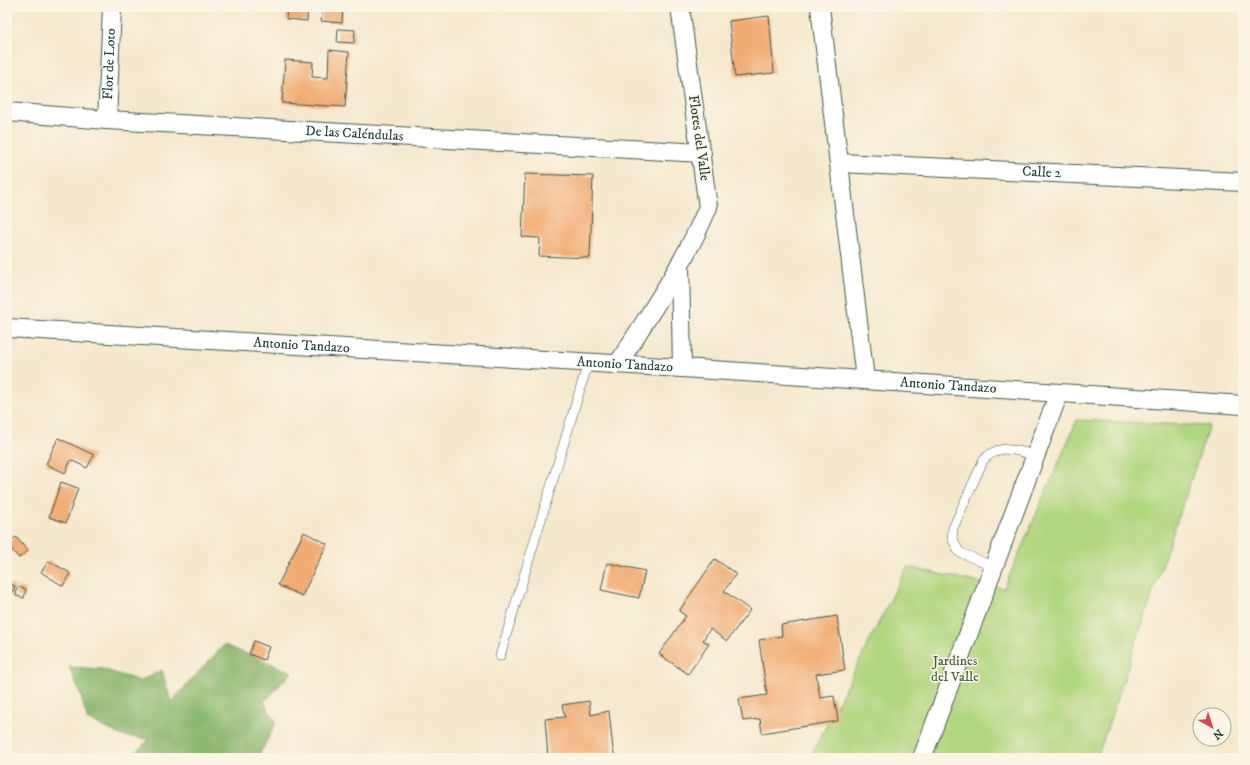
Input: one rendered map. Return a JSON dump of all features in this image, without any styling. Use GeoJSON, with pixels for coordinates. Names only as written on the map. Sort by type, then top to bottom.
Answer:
{"type":"FeatureCollection","features":[{"type":"Feature","properties":{"kind":"street","name":"Flor de Loto"},"geometry":{"type":"LineString","coordinates":[[107,120],[112,7]]}},
{"type":"Feature","properties":{"kind":"street","name":"Flores del Valle"},"geometry":{"type":"LineString","coordinates":[[618,364],[680,264],[697,233],[708,207],[702,153],[680,7]]}},
{"type":"Feature","properties":{"kind":"street"},"geometry":{"type":"LineString","coordinates":[[820,7],[865,379]]}},
{"type":"Feature","properties":{"kind":"street","name":"De las Caléndulas"},"geometry":{"type":"LineString","coordinates":[[7,112],[107,120],[702,153]]}},
{"type":"Feature","properties":{"kind":"street","name":"Calle 2"},"geometry":{"type":"LineString","coordinates":[[840,163],[1243,182]]}},
{"type":"Feature","properties":{"kind":"street","name":"Flores del Valle"},"geometry":{"type":"LineString","coordinates":[[680,264],[682,368]]}},
{"type":"Feature","properties":{"kind":"street","name":"Antonio Tandazo"},"geometry":{"type":"LineString","coordinates":[[7,328],[865,379],[1243,405]]}},
{"type":"Feature","properties":{"kind":"street"},"geometry":{"type":"LineString","coordinates":[[922,758],[1059,392]]}},
{"type":"Feature","properties":{"kind":"lane"},"geometry":{"type":"LineString","coordinates":[[500,656],[588,363]]}},
{"type":"Feature","properties":{"kind":"lane"},"geometry":{"type":"LineString","coordinates":[[994,567],[959,552],[952,538],[953,528],[984,461],[989,454],[996,450],[1005,449],[1036,455]]}},
{"type":"Feature","properties":{"kind":"green space","name":"Jardines del Valle"},"geometry":{"type":"Polygon","coordinates":[[[1077,420],[1209,426],[1097,758],[810,758],[907,567],[1004,588],[1077,420]]]}},
{"type":"Feature","properties":{"kind":"green space"},"geometry":{"type":"Polygon","coordinates":[[[224,645],[292,672],[264,702],[276,722],[258,758],[129,758],[150,739],[123,736],[87,719],[81,695],[69,667],[102,669],[140,681],[162,670],[171,702],[224,645]]]}},
{"type":"Feature","properties":{"kind":"building"},"geometry":{"type":"Polygon","coordinates":[[[287,7],[308,7],[307,21],[286,19],[287,7]]]}},
{"type":"Feature","properties":{"kind":"building"},"geometry":{"type":"Polygon","coordinates":[[[323,7],[343,7],[342,23],[321,21],[323,7]]]}},
{"type":"Feature","properties":{"kind":"building"},"geometry":{"type":"Polygon","coordinates":[[[769,16],[774,73],[735,77],[729,21],[769,16]]]}},
{"type":"Feature","properties":{"kind":"building"},"geometry":{"type":"Polygon","coordinates":[[[338,29],[355,30],[354,43],[337,42],[338,29]]]}},
{"type":"Feature","properties":{"kind":"building"},"geometry":{"type":"Polygon","coordinates":[[[329,50],[349,52],[345,107],[282,103],[285,60],[313,62],[312,77],[328,78],[329,50]]]}},
{"type":"Feature","properties":{"kind":"building"},"geometry":{"type":"Polygon","coordinates":[[[525,174],[593,176],[590,258],[539,256],[540,238],[522,237],[525,174]]]}},
{"type":"Feature","properties":{"kind":"building"},"geometry":{"type":"Polygon","coordinates":[[[58,438],[94,455],[87,468],[71,460],[65,473],[46,464],[58,438]]]}},
{"type":"Feature","properties":{"kind":"building"},"geometry":{"type":"Polygon","coordinates":[[[61,482],[78,488],[66,523],[49,517],[61,482]]]}},
{"type":"Feature","properties":{"kind":"building"},"geometry":{"type":"Polygon","coordinates":[[[304,532],[327,544],[302,596],[278,585],[304,532]]]}},
{"type":"Feature","properties":{"kind":"building"},"geometry":{"type":"Polygon","coordinates":[[[16,537],[28,551],[19,558],[7,544],[16,537]]]}},
{"type":"Feature","properties":{"kind":"building"},"geometry":{"type":"Polygon","coordinates":[[[715,559],[736,574],[724,591],[750,610],[727,641],[710,629],[703,640],[709,644],[688,674],[659,654],[686,616],[679,611],[715,559]]]}},
{"type":"Feature","properties":{"kind":"building"},"geometry":{"type":"Polygon","coordinates":[[[49,561],[70,573],[63,586],[41,572],[49,561]]]}},
{"type":"Feature","properties":{"kind":"building"},"geometry":{"type":"Polygon","coordinates":[[[607,563],[645,571],[639,598],[601,590],[607,563]]]}},
{"type":"Feature","properties":{"kind":"building"},"geometry":{"type":"Polygon","coordinates":[[[7,584],[15,586],[11,596],[7,595],[7,584]]]}},
{"type":"Feature","properties":{"kind":"building"},"geometry":{"type":"Polygon","coordinates":[[[17,587],[26,589],[24,598],[16,596],[17,587]]]}},
{"type":"Feature","properties":{"kind":"building"},"geometry":{"type":"Polygon","coordinates":[[[837,616],[845,670],[816,674],[820,698],[834,696],[838,721],[762,733],[760,719],[743,721],[739,699],[767,695],[759,640],[782,636],[781,625],[837,616]]]}},
{"type":"Feature","properties":{"kind":"building"},"geometry":{"type":"Polygon","coordinates":[[[254,641],[269,647],[264,660],[249,654],[254,641]]]}},
{"type":"Feature","properties":{"kind":"building"},"geometry":{"type":"Polygon","coordinates":[[[589,701],[591,715],[609,711],[613,750],[616,758],[548,758],[545,719],[565,717],[562,705],[589,701]]]}}]}
